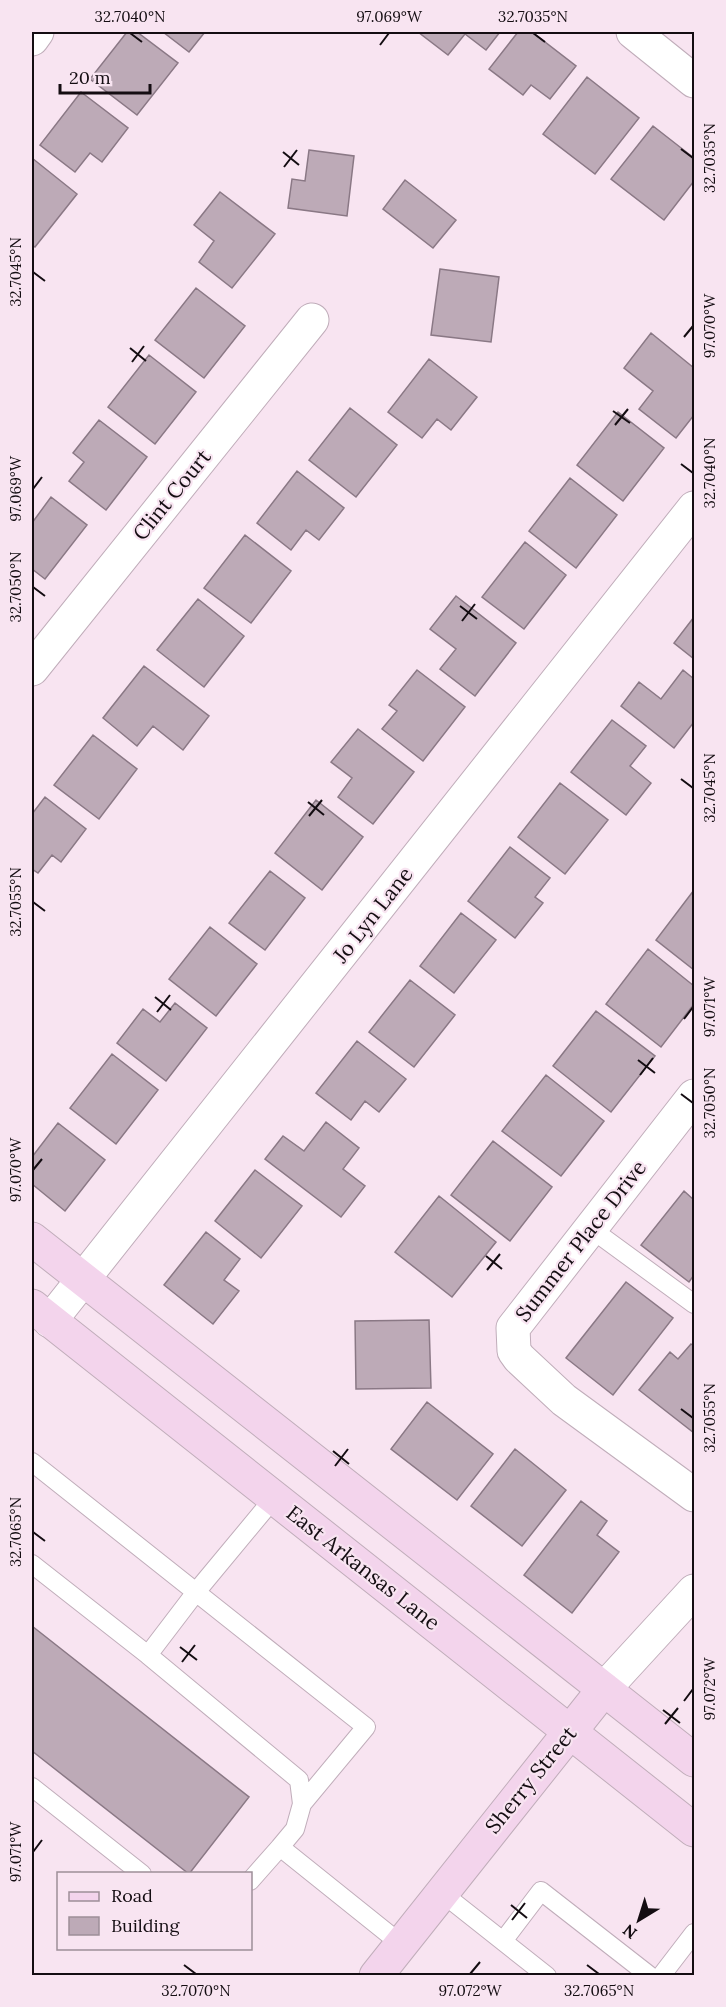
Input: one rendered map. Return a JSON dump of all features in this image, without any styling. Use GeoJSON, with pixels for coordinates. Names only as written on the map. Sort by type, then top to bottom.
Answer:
{"type":"FeatureCollection","features":[{"type":"Feature","properties":{"kind":"main road"},"geometry":{"type":"LineString","coordinates":[[32,1239],[694,1760]]}},
{"type":"Feature","properties":{"kind":"main road","name":"East Arkansas Lane"},"geometry":{"type":"LineString","coordinates":[[41,1314],[694,1830]]}},
{"type":"Feature","properties":{"kind":"main road","name":"Sherry Street"},"geometry":{"type":"LineString","coordinates":[[376,1976],[604,1689]]}},
{"type":"Feature","properties":{"kind":"street"},"geometry":{"type":"LineString","coordinates":[[32,39],[37,32]]}},
{"type":"Feature","properties":{"kind":"street"},"geometry":{"type":"LineString","coordinates":[[633,32],[694,81]]}},
{"type":"Feature","properties":{"kind":"street","name":"Clint Court"},"geometry":{"type":"LineString","coordinates":[[33,665],[312,320]]}},
{"type":"Feature","properties":{"kind":"street","name":"Jo Lyn Lane"},"geometry":{"type":"LineString","coordinates":[[41,1314],[84,1281],[694,508]]}},
{"type":"Feature","properties":{"kind":"street","name":"Summer Place Drive"},"geometry":{"type":"LineString","coordinates":[[694,1096],[513,1328],[514,1351],[564,1400],[694,1495]]}},
{"type":"Feature","properties":{"kind":"street","name":"Sherry Street"},"geometry":{"type":"LineString","coordinates":[[604,1689],[694,1591]]}},
{"type":"Feature","properties":{"kind":"lane"},"geometry":{"type":"LineString","coordinates":[[590,1228],[694,1304]]}},
{"type":"Feature","properties":{"kind":"lane"},"geometry":{"type":"LineString","coordinates":[[32,1462],[366,1727],[303,1804],[295,1829],[252,1879]]}},
{"type":"Feature","properties":{"kind":"lane"},"geometry":{"type":"LineString","coordinates":[[148,1655],[196,1592],[274,1498]]}},
{"type":"Feature","properties":{"kind":"lane"},"geometry":{"type":"LineString","coordinates":[[32,1564],[148,1655],[299,1780],[303,1804]]}},
{"type":"Feature","properties":{"kind":"lane"},"geometry":{"type":"LineString","coordinates":[[32,1787],[139,1872]]}},
{"type":"Feature","properties":{"kind":"lane"},"geometry":{"type":"LineString","coordinates":[[280,1847],[401,1944]]}},
{"type":"Feature","properties":{"kind":"lane"},"geometry":{"type":"LineString","coordinates":[[503,1941],[541,1891],[650,1976]]}},
{"type":"Feature","properties":{"kind":"lane"},"geometry":{"type":"LineString","coordinates":[[442,1893],[547,1976]]}},
{"type":"Feature","properties":{"kind":"lane"},"geometry":{"type":"LineString","coordinates":[[661,1976],[694,1934]]}},
{"type":"Feature","properties":{"kind":"building"},"geometry":{"type":"Polygon","coordinates":[[[127,32],[137,32],[178,63],[137,115],[90,79],[127,32]]]}},
{"type":"Feature","properties":{"kind":"building"},"geometry":{"type":"Polygon","coordinates":[[[163,32],[205,32],[189,52],[163,32]]]}},
{"type":"Feature","properties":{"kind":"building"},"geometry":{"type":"Polygon","coordinates":[[[418,32],[500,32],[486,50],[465,34],[448,55],[418,32]]]}},
{"type":"Feature","properties":{"kind":"building"},"geometry":{"type":"Polygon","coordinates":[[[518,32],[532,32],[576,66],[550,99],[531,85],[523,95],[489,69],[518,32]]]}},
{"type":"Feature","properties":{"kind":"building"},"geometry":{"type":"Polygon","coordinates":[[[587,77],[639,118],[595,174],[543,134],[587,77]]]}},
{"type":"Feature","properties":{"kind":"building"},"geometry":{"type":"Polygon","coordinates":[[[81,92],[128,128],[102,162],[90,153],[75,172],[40,145],[81,92]]]}},
{"type":"Feature","properties":{"kind":"building"},"geometry":{"type":"Polygon","coordinates":[[[653,126],[694,158],[694,181],[664,220],[611,179],[653,126]]]}},
{"type":"Feature","properties":{"kind":"building"},"geometry":{"type":"Polygon","coordinates":[[[309,150],[354,156],[347,216],[288,208],[292,179],[305,181],[309,150]]]}},
{"type":"Feature","properties":{"kind":"building"},"geometry":{"type":"Polygon","coordinates":[[[32,158],[77,194],[35,247],[32,245],[32,158]]]}},
{"type":"Feature","properties":{"kind":"building"},"geometry":{"type":"Polygon","coordinates":[[[405,180],[456,220],[433,248],[383,209],[405,180]]]}},
{"type":"Feature","properties":{"kind":"building"},"geometry":{"type":"Polygon","coordinates":[[[220,192],[275,234],[232,288],[199,262],[214,241],[194,225],[220,192]]]}},
{"type":"Feature","properties":{"kind":"building"},"geometry":{"type":"Polygon","coordinates":[[[440,269],[499,277],[491,342],[431,335],[440,269]]]}},
{"type":"Feature","properties":{"kind":"building"},"geometry":{"type":"Polygon","coordinates":[[[196,288],[245,326],[204,378],[155,340],[196,288]]]}},
{"type":"Feature","properties":{"kind":"building"},"geometry":{"type":"Polygon","coordinates":[[[651,333],[694,368],[694,415],[676,438],[639,409],[653,391],[624,368],[651,333]]]}},
{"type":"Feature","properties":{"kind":"building"},"geometry":{"type":"Polygon","coordinates":[[[149,355],[196,392],[155,444],[108,407],[149,355]]]}},
{"type":"Feature","properties":{"kind":"building"},"geometry":{"type":"Polygon","coordinates":[[[429,359],[477,397],[451,430],[437,419],[422,438],[388,412],[429,359]]]}},
{"type":"Feature","properties":{"kind":"building"},"geometry":{"type":"Polygon","coordinates":[[[350,408],[397,445],[356,497],[309,460],[350,408]]]}},
{"type":"Feature","properties":{"kind":"building"},"geometry":{"type":"Polygon","coordinates":[[[618,412],[664,448],[623,501],[577,465],[618,412]]]}},
{"type":"Feature","properties":{"kind":"building"},"geometry":{"type":"Polygon","coordinates":[[[99,420],[147,457],[106,510],[69,481],[84,462],[73,453],[99,420]]]}},
{"type":"Feature","properties":{"kind":"building"},"geometry":{"type":"Polygon","coordinates":[[[297,471],[344,508],[319,540],[306,530],[291,550],[257,523],[297,471]]]}},
{"type":"Feature","properties":{"kind":"building"},"geometry":{"type":"Polygon","coordinates":[[[570,478],[617,515],[576,568],[529,531],[570,478]]]}},
{"type":"Feature","properties":{"kind":"building"},"geometry":{"type":"Polygon","coordinates":[[[51,497],[87,525],[45,579],[32,569],[32,523],[51,497]]]}},
{"type":"Feature","properties":{"kind":"building"},"geometry":{"type":"Polygon","coordinates":[[[245,535],[291,571],[251,623],[204,588],[245,535]]]}},
{"type":"Feature","properties":{"kind":"building"},"geometry":{"type":"Polygon","coordinates":[[[525,542],[566,575],[524,629],[482,597],[525,542]]]}},
{"type":"Feature","properties":{"kind":"building"},"geometry":{"type":"Polygon","coordinates":[[[456,596],[516,643],[475,696],[440,669],[456,649],[430,629],[456,596]]]}},
{"type":"Feature","properties":{"kind":"building"},"geometry":{"type":"Polygon","coordinates":[[[198,599],[244,636],[204,687],[157,650],[198,599]]]}},
{"type":"Feature","properties":{"kind":"building"},"geometry":{"type":"Polygon","coordinates":[[[694,617],[694,659],[674,643],[694,617]]]}},
{"type":"Feature","properties":{"kind":"building"},"geometry":{"type":"Polygon","coordinates":[[[144,666],[209,716],[183,750],[153,726],[137,746],[103,718],[144,666]]]}},
{"type":"Feature","properties":{"kind":"building"},"geometry":{"type":"Polygon","coordinates":[[[417,670],[465,707],[423,761],[382,729],[397,711],[389,705],[417,670]]]}},
{"type":"Feature","properties":{"kind":"building"},"geometry":{"type":"Polygon","coordinates":[[[683,670],[694,679],[694,722],[674,748],[621,706],[639,682],[661,699],[683,670]]]}},
{"type":"Feature","properties":{"kind":"building"},"geometry":{"type":"Polygon","coordinates":[[[612,720],[646,746],[630,766],[651,783],[626,815],[571,772],[612,720]]]}},
{"type":"Feature","properties":{"kind":"building"},"geometry":{"type":"Polygon","coordinates":[[[358,729],[414,772],[373,824],[338,797],[352,778],[331,762],[358,729]]]}},
{"type":"Feature","properties":{"kind":"building"},"geometry":{"type":"Polygon","coordinates":[[[93,735],[137,769],[99,819],[54,785],[93,735]]]}},
{"type":"Feature","properties":{"kind":"building"},"geometry":{"type":"Polygon","coordinates":[[[560,783],[608,820],[565,874],[518,837],[560,783]]]}},
{"type":"Feature","properties":{"kind":"building"},"geometry":{"type":"Polygon","coordinates":[[[45,797],[86,829],[61,862],[52,855],[38,873],[32,869],[32,814],[45,797]]]}},
{"type":"Feature","properties":{"kind":"building"},"geometry":{"type":"Polygon","coordinates":[[[316,800],[363,837],[322,890],[275,853],[316,800]]]}},
{"type":"Feature","properties":{"kind":"building"},"geometry":{"type":"Polygon","coordinates":[[[510,847],[550,878],[535,897],[543,903],[515,938],[468,901],[510,847]]]}},
{"type":"Feature","properties":{"kind":"building"},"geometry":{"type":"Polygon","coordinates":[[[270,871],[305,898],[265,950],[229,923],[270,871]]]}},
{"type":"Feature","properties":{"kind":"building"},"geometry":{"type":"Polygon","coordinates":[[[694,890],[694,970],[656,940],[694,890]]]}},
{"type":"Feature","properties":{"kind":"building"},"geometry":{"type":"Polygon","coordinates":[[[461,913],[496,940],[454,993],[420,966],[461,913]]]}},
{"type":"Feature","properties":{"kind":"building"},"geometry":{"type":"Polygon","coordinates":[[[210,927],[257,964],[216,1016],[169,979],[210,927]]]}},
{"type":"Feature","properties":{"kind":"building"},"geometry":{"type":"Polygon","coordinates":[[[648,949],[694,986],[694,1004],[661,1047],[606,1004],[648,949]]]}},
{"type":"Feature","properties":{"kind":"building"},"geometry":{"type":"Polygon","coordinates":[[[410,980],[455,1015],[414,1067],[369,1032],[410,980]]]}},
{"type":"Feature","properties":{"kind":"building"},"geometry":{"type":"Polygon","coordinates":[[[175,1003],[207,1028],[166,1081],[117,1043],[143,1009],[160,1022],[175,1003]]]}},
{"type":"Feature","properties":{"kind":"building"},"geometry":{"type":"Polygon","coordinates":[[[596,1011],[655,1056],[611,1112],[553,1066],[596,1011]]]}},
{"type":"Feature","properties":{"kind":"building"},"geometry":{"type":"Polygon","coordinates":[[[357,1041],[406,1079],[379,1112],[365,1101],[351,1120],[316,1093],[357,1041]]]}},
{"type":"Feature","properties":{"kind":"building"},"geometry":{"type":"Polygon","coordinates":[[[112,1054],[158,1090],[116,1144],[70,1108],[112,1054]]]}},
{"type":"Feature","properties":{"kind":"building"},"geometry":{"type":"Polygon","coordinates":[[[546,1075],[604,1121],[561,1176],[502,1131],[546,1075]]]}},
{"type":"Feature","properties":{"kind":"building"},"geometry":{"type":"Polygon","coordinates":[[[326,1122],[359,1148],[343,1169],[365,1186],[341,1217],[265,1159],[283,1136],[304,1151],[326,1122]]]}},
{"type":"Feature","properties":{"kind":"building"},"geometry":{"type":"Polygon","coordinates":[[[58,1123],[105,1160],[65,1211],[32,1184],[32,1157],[58,1123]]]}},
{"type":"Feature","properties":{"kind":"building"},"geometry":{"type":"Polygon","coordinates":[[[493,1141],[552,1187],[510,1241],[451,1195],[493,1141]]]}},
{"type":"Feature","properties":{"kind":"building"},"geometry":{"type":"Polygon","coordinates":[[[255,1170],[302,1206],[261,1258],[215,1221],[255,1170]]]}},
{"type":"Feature","properties":{"kind":"building"},"geometry":{"type":"Polygon","coordinates":[[[684,1191],[694,1200],[694,1275],[689,1282],[641,1245],[684,1191]]]}},
{"type":"Feature","properties":{"kind":"building"},"geometry":{"type":"Polygon","coordinates":[[[439,1196],[496,1242],[452,1297],[395,1252],[439,1196]]]}},
{"type":"Feature","properties":{"kind":"building"},"geometry":{"type":"Polygon","coordinates":[[[206,1232],[240,1259],[224,1280],[239,1291],[213,1324],[164,1285],[206,1232]]]}},
{"type":"Feature","properties":{"kind":"building"},"geometry":{"type":"Polygon","coordinates":[[[626,1282],[673,1318],[613,1395],[566,1358],[626,1282]]]}},
{"type":"Feature","properties":{"kind":"building"},"geometry":{"type":"Polygon","coordinates":[[[429,1320],[431,1388],[356,1389],[355,1321],[429,1320]]]}},
{"type":"Feature","properties":{"kind":"building"},"geometry":{"type":"Polygon","coordinates":[[[691,1344],[694,1346],[694,1433],[639,1390],[670,1352],[678,1359],[691,1344]]]}},
{"type":"Feature","properties":{"kind":"building"},"geometry":{"type":"Polygon","coordinates":[[[427,1402],[493,1454],[457,1500],[391,1449],[427,1402]]]}},
{"type":"Feature","properties":{"kind":"building"},"geometry":{"type":"Polygon","coordinates":[[[515,1449],[566,1490],[522,1546],[471,1506],[515,1449]]]}},
{"type":"Feature","properties":{"kind":"building"},"geometry":{"type":"Polygon","coordinates":[[[581,1501],[607,1521],[597,1535],[619,1552],[572,1613],[524,1575],[581,1501]]]}},
{"type":"Feature","properties":{"kind":"building"},"geometry":{"type":"Polygon","coordinates":[[[32,1626],[249,1797],[191,1872],[186,1872],[32,1751],[32,1626]]]}}]}
